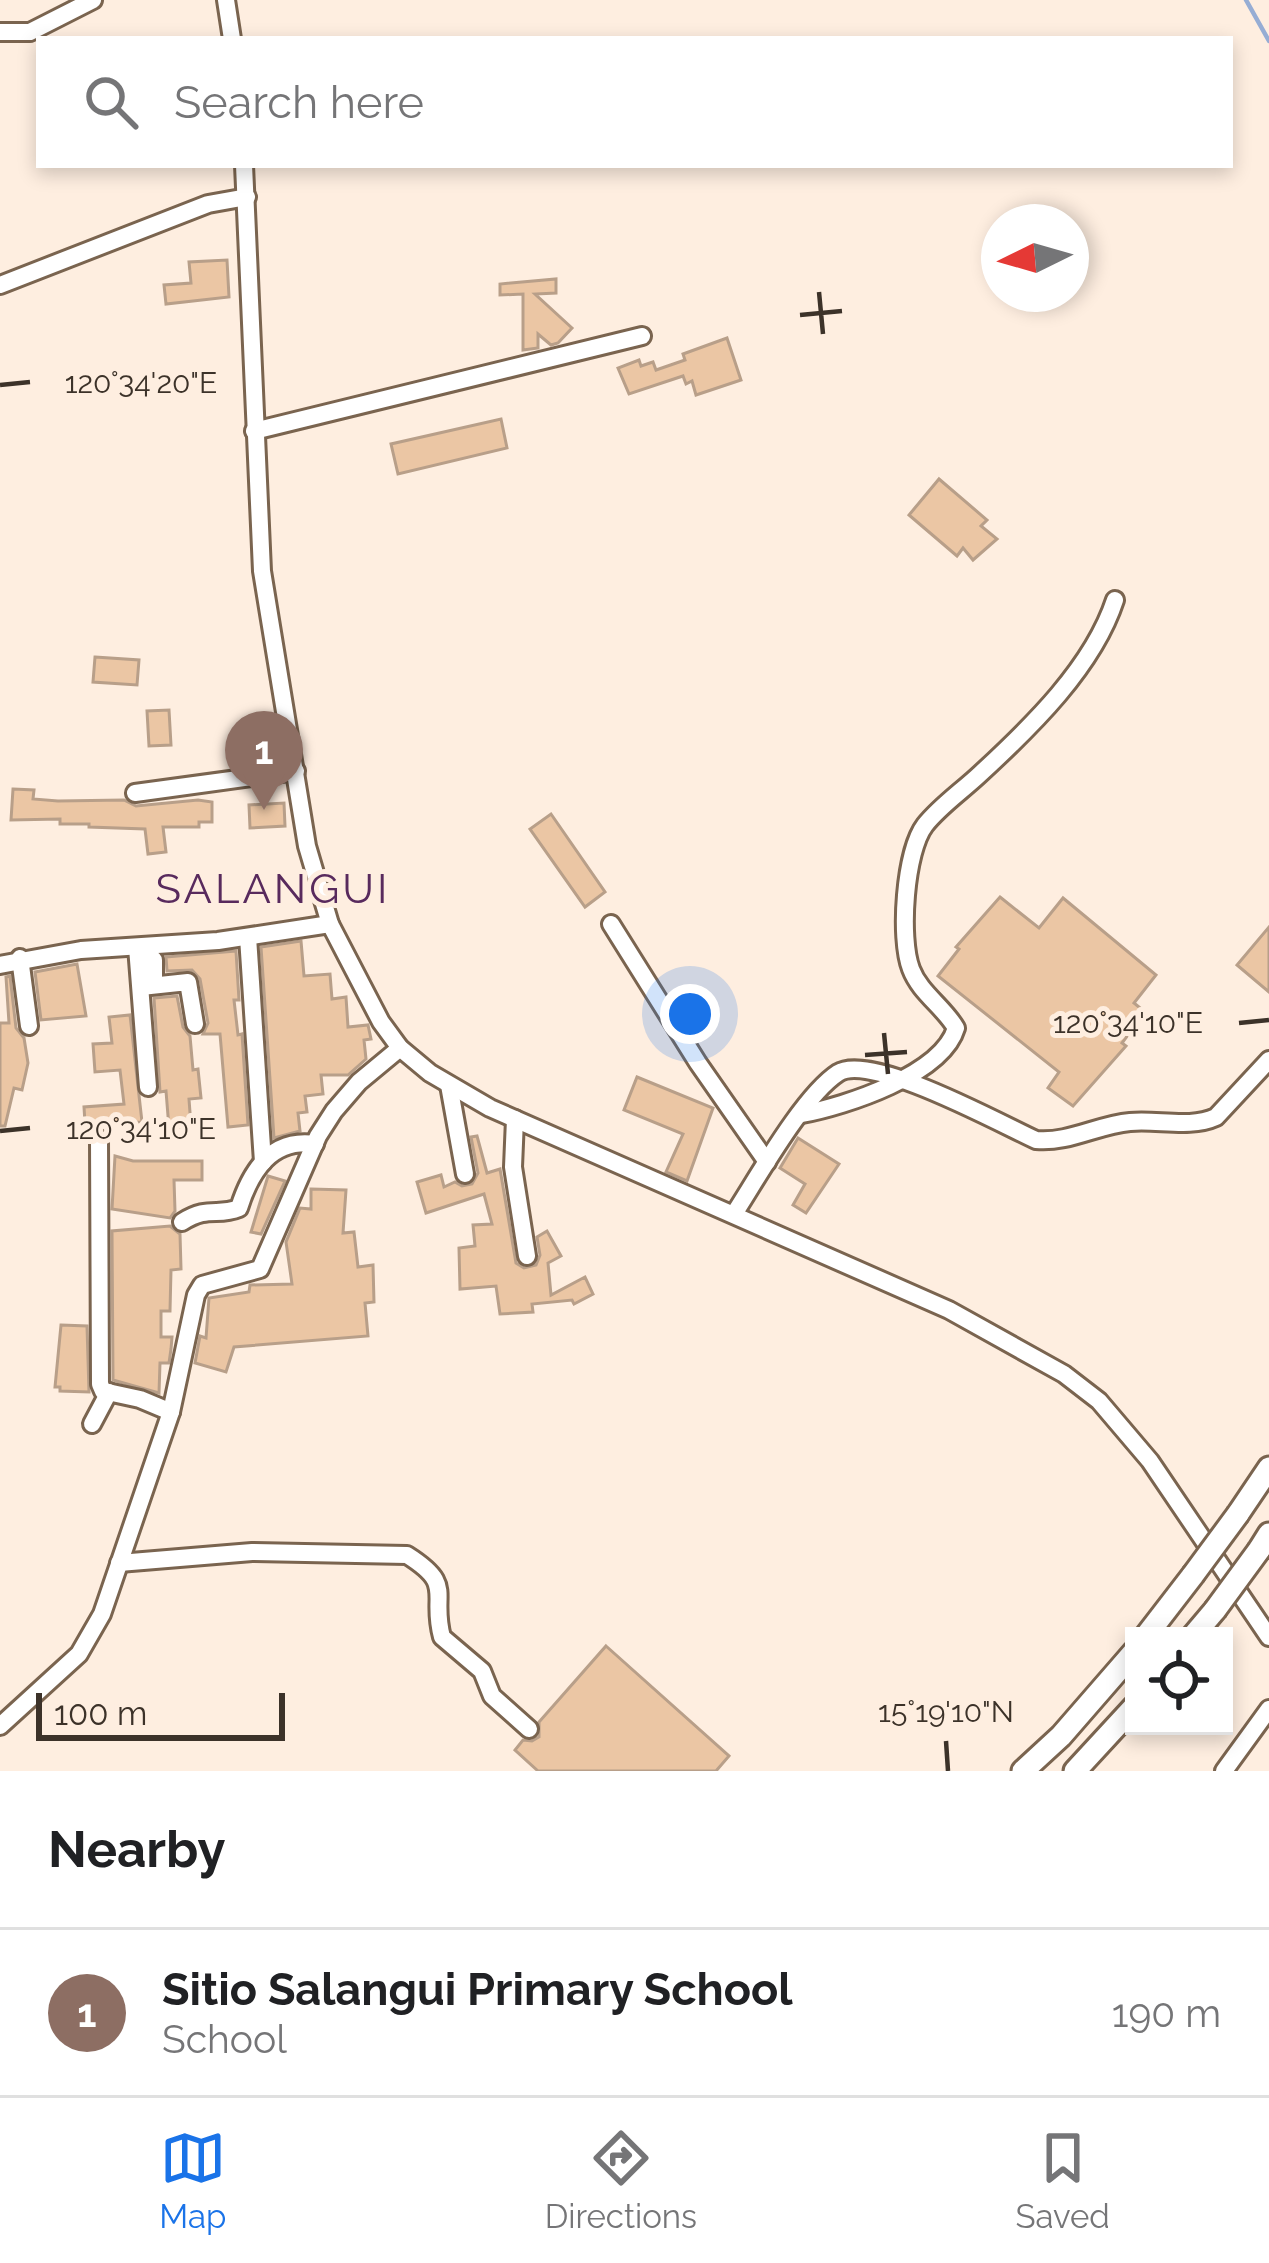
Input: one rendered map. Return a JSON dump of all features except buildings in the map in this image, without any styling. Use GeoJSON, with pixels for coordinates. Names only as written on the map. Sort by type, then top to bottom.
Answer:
{"type":"FeatureCollection","features":[{"type":"Feature","properties":{"kind":"main road"},"geometry":{"type":"LineString","coordinates":[[1153,1627],[1269,1468]]}},
{"type":"Feature","properties":{"kind":"main road"},"geometry":{"type":"LineString","coordinates":[[1201,1627],[1264,1542]]}},
{"type":"Feature","properties":{"kind":"main road"},"geometry":{"type":"LineString","coordinates":[[1023,1771],[1125,1662]]}},
{"type":"Feature","properties":{"kind":"main road"},"geometry":{"type":"LineString","coordinates":[[1076,1771],[1125,1717]]}},
{"type":"Feature","properties":{"kind":"street"},"geometry":{"type":"LineString","coordinates":[[0,32],[30,32],[93,0]]}},
{"type":"Feature","properties":{"kind":"street"},"geometry":{"type":"LineString","coordinates":[[226,0],[232,36]]}},
{"type":"Feature","properties":{"kind":"street"},"geometry":{"type":"LineString","coordinates":[[244,168],[262,571],[308,846],[330,924],[363,993],[400,1048],[449,1085],[514,1119],[949,1310],[1021,1347],[1080,1386],[1099,1401],[1150,1461],[1269,1637]]}},
{"type":"Feature","properties":{"kind":"street"},"geometry":{"type":"LineString","coordinates":[[0,285],[208,204],[247,197]]}},
{"type":"Feature","properties":{"kind":"street"},"geometry":{"type":"LineString","coordinates":[[254,431],[642,336]]}},
{"type":"Feature","properties":{"kind":"street"},"geometry":{"type":"LineString","coordinates":[[802,1114],[842,1107],[883,1091],[934,1059],[953,1037],[956,1028],[908,964],[905,910],[912,848],[925,826],[1017,740],[1056,694],[1109,620],[1115,600]]}},
{"type":"Feature","properties":{"kind":"street"},"geometry":{"type":"LineString","coordinates":[[135,793],[296,772]]}},
{"type":"Feature","properties":{"kind":"street"},"geometry":{"type":"LineString","coordinates":[[0,965],[20,958],[248,937],[330,924]]}},
{"type":"Feature","properties":{"kind":"street"},"geometry":{"type":"LineString","coordinates":[[611,924],[767,1162]]}},
{"type":"Feature","properties":{"kind":"street"},"geometry":{"type":"LineString","coordinates":[[248,937],[262,1162]]}},
{"type":"Feature","properties":{"kind":"street"},"geometry":{"type":"LineString","coordinates":[[137,948],[147,986],[148,1087]]}},
{"type":"Feature","properties":{"kind":"street"},"geometry":{"type":"LineString","coordinates":[[20,958],[29,1026]]}},
{"type":"Feature","properties":{"kind":"street"},"geometry":{"type":"LineString","coordinates":[[147,986],[188,982],[195,1024]]}},
{"type":"Feature","properties":{"kind":"street"},"geometry":{"type":"LineString","coordinates":[[0,1726],[60,1674],[87,1643],[102,1614],[171,1412],[196,1295],[202,1285],[252,1274],[267,1261],[280,1219],[315,1144],[346,1095],[400,1048]]}},
{"type":"Feature","properties":{"kind":"street"},"geometry":{"type":"LineString","coordinates":[[734,1214],[802,1114],[841,1070],[860,1067],[899,1078],[1036,1140],[1055,1142],[1133,1121],[1216,1118],[1269,1060]]}},
{"type":"Feature","properties":{"kind":"street"},"geometry":{"type":"LineString","coordinates":[[449,1085],[464,1174]]}},
{"type":"Feature","properties":{"kind":"street"},"geometry":{"type":"LineString","coordinates":[[514,1119],[513,1167],[527,1256]]}},
{"type":"Feature","properties":{"kind":"street"},"geometry":{"type":"LineString","coordinates":[[99,1139],[100,1384],[103,1391],[171,1412]]}},
{"type":"Feature","properties":{"kind":"street"},"geometry":{"type":"LineString","coordinates":[[182,1222],[211,1209],[239,1208],[262,1162],[286,1143],[315,1144]]}},
{"type":"Feature","properties":{"kind":"street"},"geometry":{"type":"LineString","coordinates":[[92,1424],[110,1392]]}},
{"type":"Feature","properties":{"kind":"street"},"geometry":{"type":"LineString","coordinates":[[119,1562],[252,1552],[407,1555],[434,1574],[440,1587],[442,1636],[482,1671],[492,1696],[529,1729]]}},
{"type":"Feature","properties":{"kind":"street"},"geometry":{"type":"LineString","coordinates":[[1224,1771],[1269,1709]]}},
{"type":"Feature","properties":{"kind":"waterway"},"geometry":{"type":"LineString","coordinates":[[1246,0],[1269,41]]}},
{"type":"Feature","properties":{"kind":"place","name":"Sitio Salangui Primary School"},"geometry":{"type":"Point","coordinates":[264,810]}},
{"type":"Feature","properties":{"kind":"district","name":"SALANGUI"},"geometry":{"type":"Point","coordinates":[273,888]}}]}
